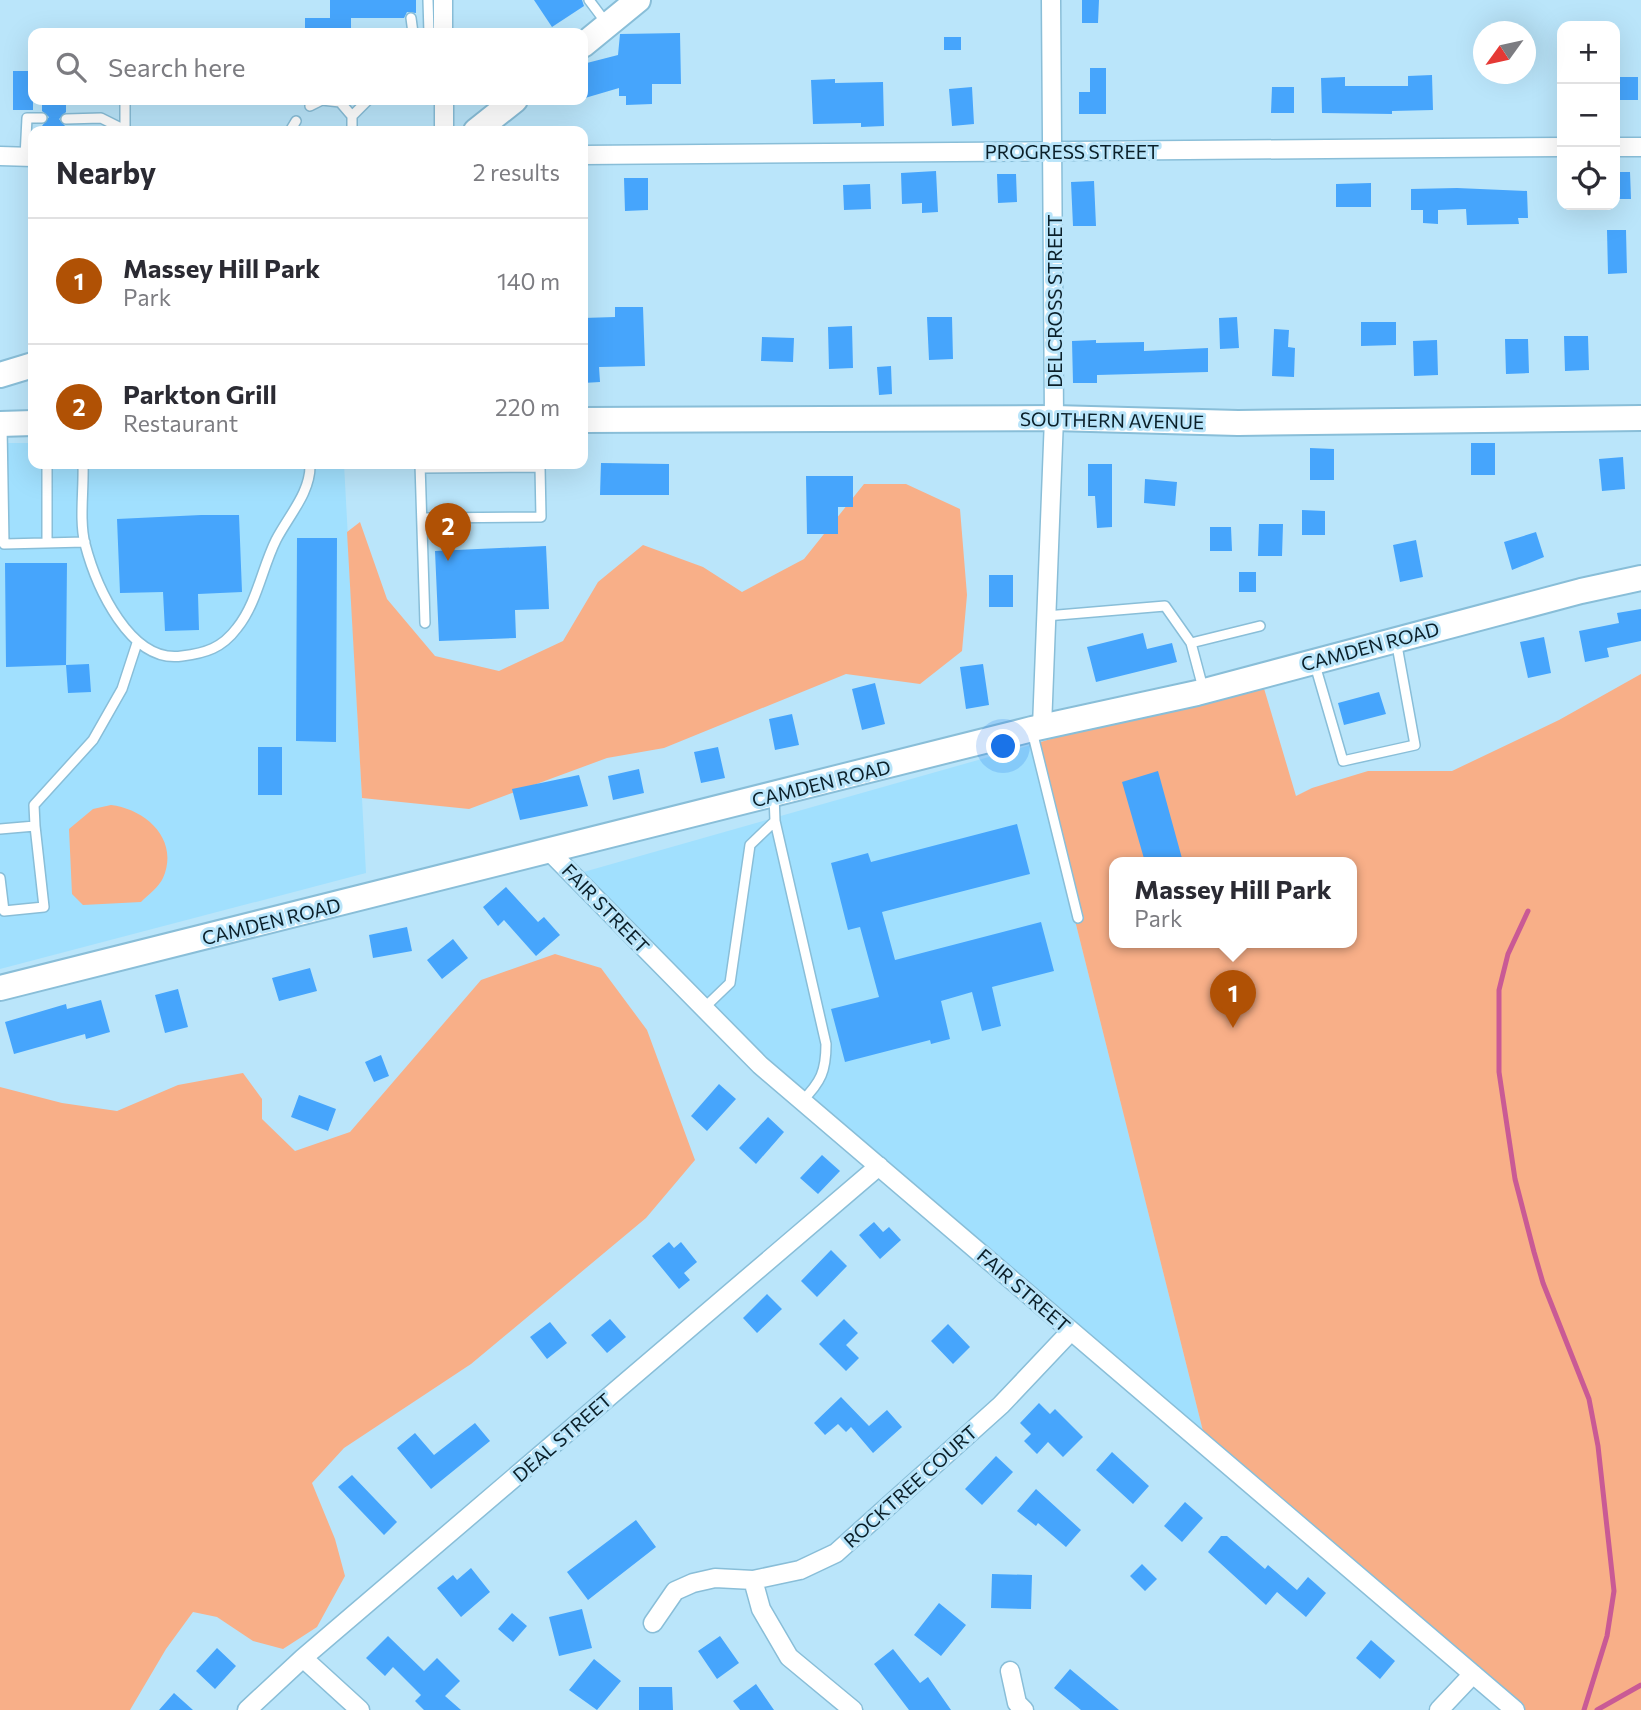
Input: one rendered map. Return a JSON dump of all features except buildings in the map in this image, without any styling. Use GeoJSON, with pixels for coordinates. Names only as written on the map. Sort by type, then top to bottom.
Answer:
{"type":"FeatureCollection","features":[{"type":"Feature","properties":{"kind":"street"},"geometry":{"type":"LineString","coordinates":[[443,0],[443,28]]}},
{"type":"Feature","properties":{"kind":"street"},"geometry":{"type":"LineString","coordinates":[[588,41],[638,0]]}},
{"type":"Feature","properties":{"kind":"street","name":"DELCROSS STREET"},"geometry":{"type":"LineString","coordinates":[[1037,728],[1046,616],[1054,418],[1051,0]]}},
{"type":"Feature","properties":{"kind":"street"},"geometry":{"type":"LineString","coordinates":[[444,105],[444,126]]}},
{"type":"Feature","properties":{"kind":"street"},"geometry":{"type":"LineString","coordinates":[[482,126],[509,105]]}},
{"type":"Feature","properties":{"kind":"street","name":"PROGRESS STREET"},"geometry":{"type":"LineString","coordinates":[[588,156],[1557,147]]}},
{"type":"Feature","properties":{"kind":"street"},"geometry":{"type":"LineString","coordinates":[[1620,147],[1641,147]]}},
{"type":"Feature","properties":{"kind":"street"},"geometry":{"type":"LineString","coordinates":[[0,156],[28,156]]}},
{"type":"Feature","properties":{"kind":"street"},"geometry":{"type":"LineString","coordinates":[[0,375],[28,367]]}},
{"type":"Feature","properties":{"kind":"street","name":"SOUTHERN AVENUE"},"geometry":{"type":"LineString","coordinates":[[588,420],[1054,418],[1238,423],[1641,418]]}},
{"type":"Feature","properties":{"kind":"street"},"geometry":{"type":"LineString","coordinates":[[1,424],[28,423]]}},
{"type":"Feature","properties":{"kind":"street","name":"CAMDEN ROAD"},"geometry":{"type":"LineString","coordinates":[[0,988],[1037,728],[1204,691],[1581,591],[1641,579]]}},
{"type":"Feature","properties":{"kind":"street","name":"FAIR STREET"},"geometry":{"type":"LineString","coordinates":[[551,852],[760,1065],[1515,1710]]}},
{"type":"Feature","properties":{"kind":"street","name":"DEAL STREET"},"geometry":{"type":"LineString","coordinates":[[247,1710],[303,1658],[879,1166]]}},
{"type":"Feature","properties":{"kind":"street","name":"ROCKTREE COURT"},"geometry":{"type":"LineString","coordinates":[[653,1623],[675,1591],[693,1583],[715,1578],[753,1580],[800,1570],[836,1553],[1001,1405],[1071,1331]]}},
{"type":"Feature","properties":{"kind":"street"},"geometry":{"type":"LineString","coordinates":[[753,1580],[761,1609],[789,1657],[853,1710]]}},
{"type":"Feature","properties":{"kind":"street"},"geometry":{"type":"LineString","coordinates":[[303,1658],[360,1710]]}},
{"type":"Feature","properties":{"kind":"street"},"geometry":{"type":"LineString","coordinates":[[1010,1671],[1017,1703],[1024,1710]]}},
{"type":"Feature","properties":{"kind":"street"},"geometry":{"type":"LineString","coordinates":[[1439,1710],[1473,1674]]}},
{"type":"Feature","properties":{"kind":"lane"},"geometry":{"type":"LineString","coordinates":[[428,0],[429,28]]}},
{"type":"Feature","properties":{"kind":"lane"},"geometry":{"type":"LineString","coordinates":[[589,0],[607,25]]}},
{"type":"Feature","properties":{"kind":"lane"},"geometry":{"type":"LineString","coordinates":[[411,18],[412,28]]}},
{"type":"Feature","properties":{"kind":"lane"},"geometry":{"type":"LineString","coordinates":[[125,105],[125,126]]}},
{"type":"Feature","properties":{"kind":"lane"},"geometry":{"type":"LineString","coordinates":[[343,105],[352,116],[352,126]]}},
{"type":"Feature","properties":{"kind":"lane"},"geometry":{"type":"LineString","coordinates":[[352,116],[363,105]]}},
{"type":"Feature","properties":{"kind":"lane"},"geometry":{"type":"LineString","coordinates":[[28,137],[27,118],[42,118]]}},
{"type":"Feature","properties":{"kind":"lane"},"geometry":{"type":"LineString","coordinates":[[66,119],[101,118],[116,126]]}},
{"type":"Feature","properties":{"kind":"lane"},"geometry":{"type":"LineString","coordinates":[[293,126],[296,121]]}},
{"type":"Feature","properties":{"kind":"lane"},"geometry":{"type":"LineString","coordinates":[[1,424],[4,544],[85,542]]}},
{"type":"Feature","properties":{"kind":"lane"},"geometry":{"type":"LineString","coordinates":[[47,469],[47,542]]}},
{"type":"Feature","properties":{"kind":"lane"},"geometry":{"type":"LineString","coordinates":[[83,469],[85,542],[112,611],[137,643],[173,658],[212,652],[237,628],[256,593],[275,542],[311,480],[310,469]]}},
{"type":"Feature","properties":{"kind":"lane"},"geometry":{"type":"LineString","coordinates":[[420,469],[425,623]]}},
{"type":"Feature","properties":{"kind":"lane"},"geometry":{"type":"LineString","coordinates":[[423,518],[541,517],[540,469]]}},
{"type":"Feature","properties":{"kind":"lane"},"geometry":{"type":"LineString","coordinates":[[1046,616],[1165,606],[1191,643],[1204,691]]}},
{"type":"Feature","properties":{"kind":"lane"},"geometry":{"type":"LineString","coordinates":[[1191,643],[1260,626]]}},
{"type":"Feature","properties":{"kind":"lane"},"geometry":{"type":"LineString","coordinates":[[1314,660],[1343,761],[1415,745],[1396,639]]}},
{"type":"Feature","properties":{"kind":"lane"},"geometry":{"type":"LineString","coordinates":[[0,878],[4,911],[44,907],[34,805],[93,740],[122,689],[137,643]]}},
{"type":"Feature","properties":{"kind":"lane"},"geometry":{"type":"LineString","coordinates":[[1037,728],[1078,918]]}},
{"type":"Feature","properties":{"kind":"lane"},"geometry":{"type":"LineString","coordinates":[[774,795],[775,821],[826,1044],[826,1070],[819,1084],[802,1101]]}},
{"type":"Feature","properties":{"kind":"lane"},"geometry":{"type":"LineString","coordinates":[[703,1009],[730,983],[751,845],[775,821]]}},
{"type":"Feature","properties":{"kind":"lane"},"geometry":{"type":"LineString","coordinates":[[0,829],[35,825]]}},
{"type":"Feature","properties":{"kind":"shaded area"},"geometry":{"type":"Polygon","coordinates":[[[0,443],[28,443],[28,469],[344,469],[366,873],[0,969],[0,443]]]}},
{"type":"Feature","properties":{"kind":"shaded area"},"geometry":{"type":"Polygon","coordinates":[[[864,484],[906,484],[960,509],[967,595],[962,651],[920,684],[846,674],[664,748],[607,758],[469,809],[362,798],[347,532],[360,522],[387,599],[435,656],[499,671],[563,641],[598,582],[643,545],[703,567],[742,592],[804,559],[864,484]]]}},
{"type":"Feature","properties":{"kind":"shaded area"},"geometry":{"type":"Polygon","coordinates":[[[1641,674],[1641,1710],[1516,1710],[1207,1447],[1031,745],[1260,675],[1296,796],[1312,788],[1368,771],[1452,771],[1559,720],[1641,674]]]}},
{"type":"Feature","properties":{"kind":"shaded area"},"geometry":{"type":"Polygon","coordinates":[[[1031,745],[1207,1447],[879,1166],[573,875],[1031,745]]]}},
{"type":"Feature","properties":{"kind":"shaded area"},"geometry":{"type":"Polygon","coordinates":[[[111,805],[136,813],[156,828],[167,851],[167,864],[161,881],[141,902],[83,905],[72,894],[69,829],[93,809],[111,805]]]}},
{"type":"Feature","properties":{"kind":"shaded area"},"geometry":{"type":"Polygon","coordinates":[[[555,954],[601,968],[647,1030],[695,1160],[646,1218],[471,1364],[344,1448],[312,1483],[335,1539],[345,1576],[317,1627],[283,1649],[253,1641],[217,1617],[193,1612],[166,1649],[130,1710],[0,1710],[0,1087],[62,1103],[117,1111],[178,1085],[243,1073],[262,1099],[262,1119],[295,1151],[350,1132],[481,980],[555,954]]]}},
{"type":"Feature","properties":{"kind":"waterway"},"geometry":{"type":"LineString","coordinates":[[1528,911],[1508,954],[1499,990],[1499,1072],[1515,1179],[1534,1252],[1543,1283],[1589,1399],[1598,1446],[1614,1591],[1607,1636],[1584,1710]]}},
{"type":"Feature","properties":{"kind":"waterway"},"geometry":{"type":"LineString","coordinates":[[1597,1710],[1641,1685]]}},
{"type":"Feature","properties":{"kind":"place","name":"Parkton Grill"},"geometry":{"type":"Point","coordinates":[448,561]}},
{"type":"Feature","properties":{"kind":"place","name":"Massey Hill Park"},"geometry":{"type":"Point","coordinates":[1233,1028]}}]}
